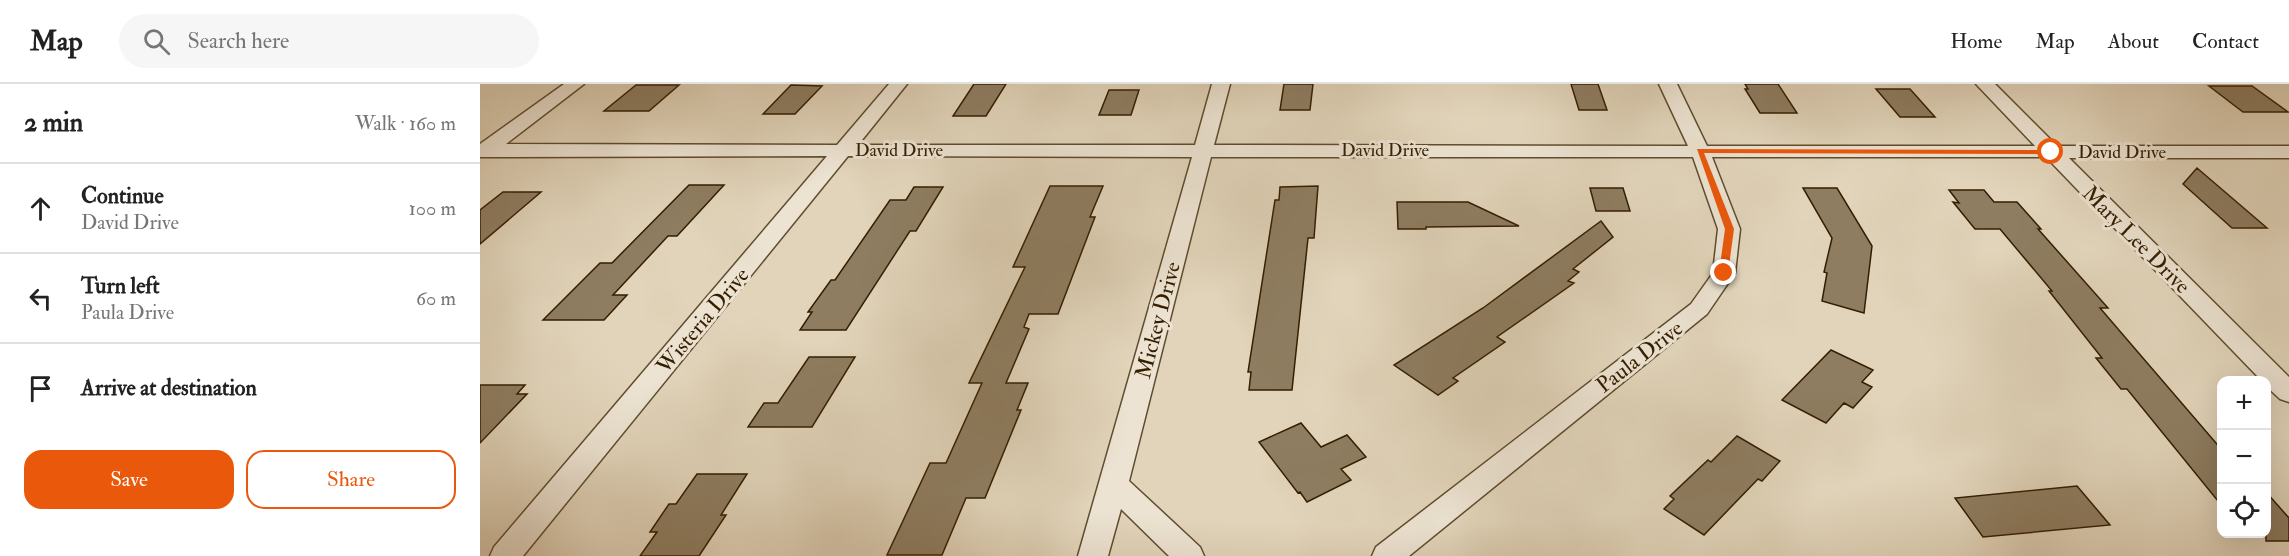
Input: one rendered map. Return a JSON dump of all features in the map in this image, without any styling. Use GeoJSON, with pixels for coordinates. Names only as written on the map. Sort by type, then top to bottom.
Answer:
{"type":"FeatureCollection","features":[{"type":"Feature","properties":{"kind":"street"},"geometry":{"type":"LineString","coordinates":[[482,151],[575,84]]}},
{"type":"Feature","properties":{"kind":"street","name":"Wisteria Drive"},"geometry":{"type":"LineString","coordinates":[[505,556],[898,84]]}},
{"type":"Feature","properties":{"kind":"street","name":"Mickey Drive"},"geometry":{"type":"LineString","coordinates":[[1093,556],[1221,84]]}},
{"type":"Feature","properties":{"kind":"street","name":"Paula Drive"},"geometry":{"type":"LineString","coordinates":[[1387,556],[1699,309],[1724,273],[1729,229],[1700,151],[1668,84]]}},
{"type":"Feature","properties":{"kind":"street","name":"Mary Lee Drive"},"geometry":{"type":"LineString","coordinates":[[1985,84],[2289,393]]}},
{"type":"Feature","properties":{"kind":"street","name":"David Drive"},"geometry":{"type":"LineString","coordinates":[[482,151],[1202,149],[2289,152]]}},
{"type":"Feature","properties":{"kind":"street"},"geometry":{"type":"LineString","coordinates":[[1114,484],[1189,556]]}},
{"type":"Feature","properties":{"kind":"building"},"geometry":{"type":"Polygon","coordinates":[[[974,84],[1006,84],[986,116],[953,116],[974,84]]]}},
{"type":"Feature","properties":{"kind":"building"},"geometry":{"type":"Polygon","coordinates":[[[1284,84],[1313,84],[1310,110],[1280,110],[1284,84]]]}},
{"type":"Feature","properties":{"kind":"building"},"geometry":{"type":"Polygon","coordinates":[[[1571,84],[1598,84],[1607,110],[1579,110],[1571,84]]]}},
{"type":"Feature","properties":{"kind":"building"},"geometry":{"type":"Polygon","coordinates":[[[1745,84],[1778,84],[1797,113],[1760,113],[1745,89],[1748,89],[1745,84]]]}},
{"type":"Feature","properties":{"kind":"building"},"geometry":{"type":"Polygon","coordinates":[[[636,85],[679,85],[649,111],[604,111],[636,85]]]}},
{"type":"Feature","properties":{"kind":"building"},"geometry":{"type":"Polygon","coordinates":[[[791,85],[822,86],[795,114],[763,114],[791,85]]]}},
{"type":"Feature","properties":{"kind":"building"},"geometry":{"type":"Polygon","coordinates":[[[2209,86],[2252,86],[2288,112],[2243,112],[2209,86]]]}},
{"type":"Feature","properties":{"kind":"building"},"geometry":{"type":"Polygon","coordinates":[[[1876,89],[1910,89],[1935,117],[1900,117],[1876,89]]]}},
{"type":"Feature","properties":{"kind":"building"},"geometry":{"type":"Polygon","coordinates":[[[1109,90],[1139,90],[1131,115],[1099,115],[1109,90]]]}},
{"type":"Feature","properties":{"kind":"building"},"geometry":{"type":"Polygon","coordinates":[[[2197,168],[2267,228],[2232,228],[2183,184],[2197,168]]]}},
{"type":"Feature","properties":{"kind":"building"},"geometry":{"type":"Polygon","coordinates":[[[689,185],[724,185],[677,236],[668,236],[613,295],[627,295],[604,320],[543,320],[600,263],[612,263],[689,185]]]}},
{"type":"Feature","properties":{"kind":"building"},"geometry":{"type":"Polygon","coordinates":[[[1050,186],[1103,186],[1090,217],[1095,217],[1058,314],[1029,314],[1024,327],[1029,329],[1006,383],[1028,383],[1017,410],[1021,410],[985,498],[966,498],[942,555],[887,555],[930,463],[946,463],[982,383],[969,383],[1025,267],[1013,267],[1050,186]]]}},
{"type":"Feature","properties":{"kind":"building"},"geometry":{"type":"Polygon","coordinates":[[[1318,186],[1314,238],[1308,238],[1292,390],[1249,390],[1251,372],[1248,372],[1275,200],[1279,200],[1280,187],[1318,186]]]}},
{"type":"Feature","properties":{"kind":"building"},"geometry":{"type":"Polygon","coordinates":[[[914,187],[943,187],[916,231],[910,231],[846,330],[800,330],[812,312],[808,312],[831,280],[835,280],[890,200],[906,200],[914,187]]]}},
{"type":"Feature","properties":{"kind":"building"},"geometry":{"type":"Polygon","coordinates":[[[1590,188],[1623,188],[1630,211],[1596,211],[1590,188]]]}},
{"type":"Feature","properties":{"kind":"building"},"geometry":{"type":"Polygon","coordinates":[[[1803,188],[1837,188],[1872,246],[1864,313],[1822,301],[1827,273],[1824,272],[1832,238],[1803,188]]]}},
{"type":"Feature","properties":{"kind":"building"},"geometry":{"type":"Polygon","coordinates":[[[1949,190],[1984,190],[1994,202],[2017,202],[2041,229],[2038,229],[2108,308],[2100,308],[2217,444],[2217,500],[2127,389],[2121,389],[2096,358],[2102,358],[2049,291],[2052,291],[2000,229],[1975,229],[1953,202],[1959,203],[1949,190]]]}},
{"type":"Feature","properties":{"kind":"building"},"geometry":{"type":"Polygon","coordinates":[[[503,192],[541,192],[480,244],[480,210],[503,192]]]}},
{"type":"Feature","properties":{"kind":"building"},"geometry":{"type":"Polygon","coordinates":[[[1397,202],[1468,202],[1519,226],[1398,229],[1397,202]]]}},
{"type":"Feature","properties":{"kind":"building"},"geometry":{"type":"Polygon","coordinates":[[[1601,221],[1613,237],[1573,269],[1579,272],[1568,281],[1574,283],[1497,337],[1505,342],[1453,378],[1458,381],[1438,395],[1394,365],[1483,308],[1601,221]]]}},
{"type":"Feature","properties":{"kind":"building"},"geometry":{"type":"Polygon","coordinates":[[[1831,350],[1873,370],[1862,382],[1872,387],[1853,408],[1844,403],[1826,423],[1782,400],[1831,350]]]}},
{"type":"Feature","properties":{"kind":"building"},"geometry":{"type":"Polygon","coordinates":[[[809,357],[855,357],[812,427],[748,427],[764,403],[778,403],[809,357]]]}},
{"type":"Feature","properties":{"kind":"building"},"geometry":{"type":"Polygon","coordinates":[[[480,385],[525,385],[517,394],[527,394],[480,443],[480,385]]]}},
{"type":"Feature","properties":{"kind":"building"},"geometry":{"type":"Polygon","coordinates":[[[1301,423],[1321,447],[1347,435],[1366,457],[1341,469],[1351,480],[1307,502],[1259,442],[1301,423]]]}},
{"type":"Feature","properties":{"kind":"building"},"geometry":{"type":"Polygon","coordinates":[[[1737,436],[1780,461],[1762,481],[1758,479],[1704,535],[1664,509],[1674,499],[1670,496],[1708,460],[1711,462],[1737,436]]]}},
{"type":"Feature","properties":{"kind":"building"},"geometry":{"type":"Polygon","coordinates":[[[697,474],[747,474],[721,515],[726,515],[699,556],[640,556],[657,532],[650,532],[669,504],[676,504],[697,474]]]}},
{"type":"Feature","properties":{"kind":"building"},"geometry":{"type":"Polygon","coordinates":[[[2077,486],[2110,525],[1983,537],[1955,498],[2077,486]]]}},
{"type":"Feature","properties":{"kind":"building"},"geometry":{"type":"Polygon","coordinates":[[[2271,498],[2289,518],[2289,541],[2266,541],[2266,538],[2271,538],[2271,498]]]}},
{"type":"Feature","properties":{"kind":"route"},"geometry":{"type":"LineString","coordinates":[[1724,273],[1729,229],[1700,151],[2051,152]]}}]}
